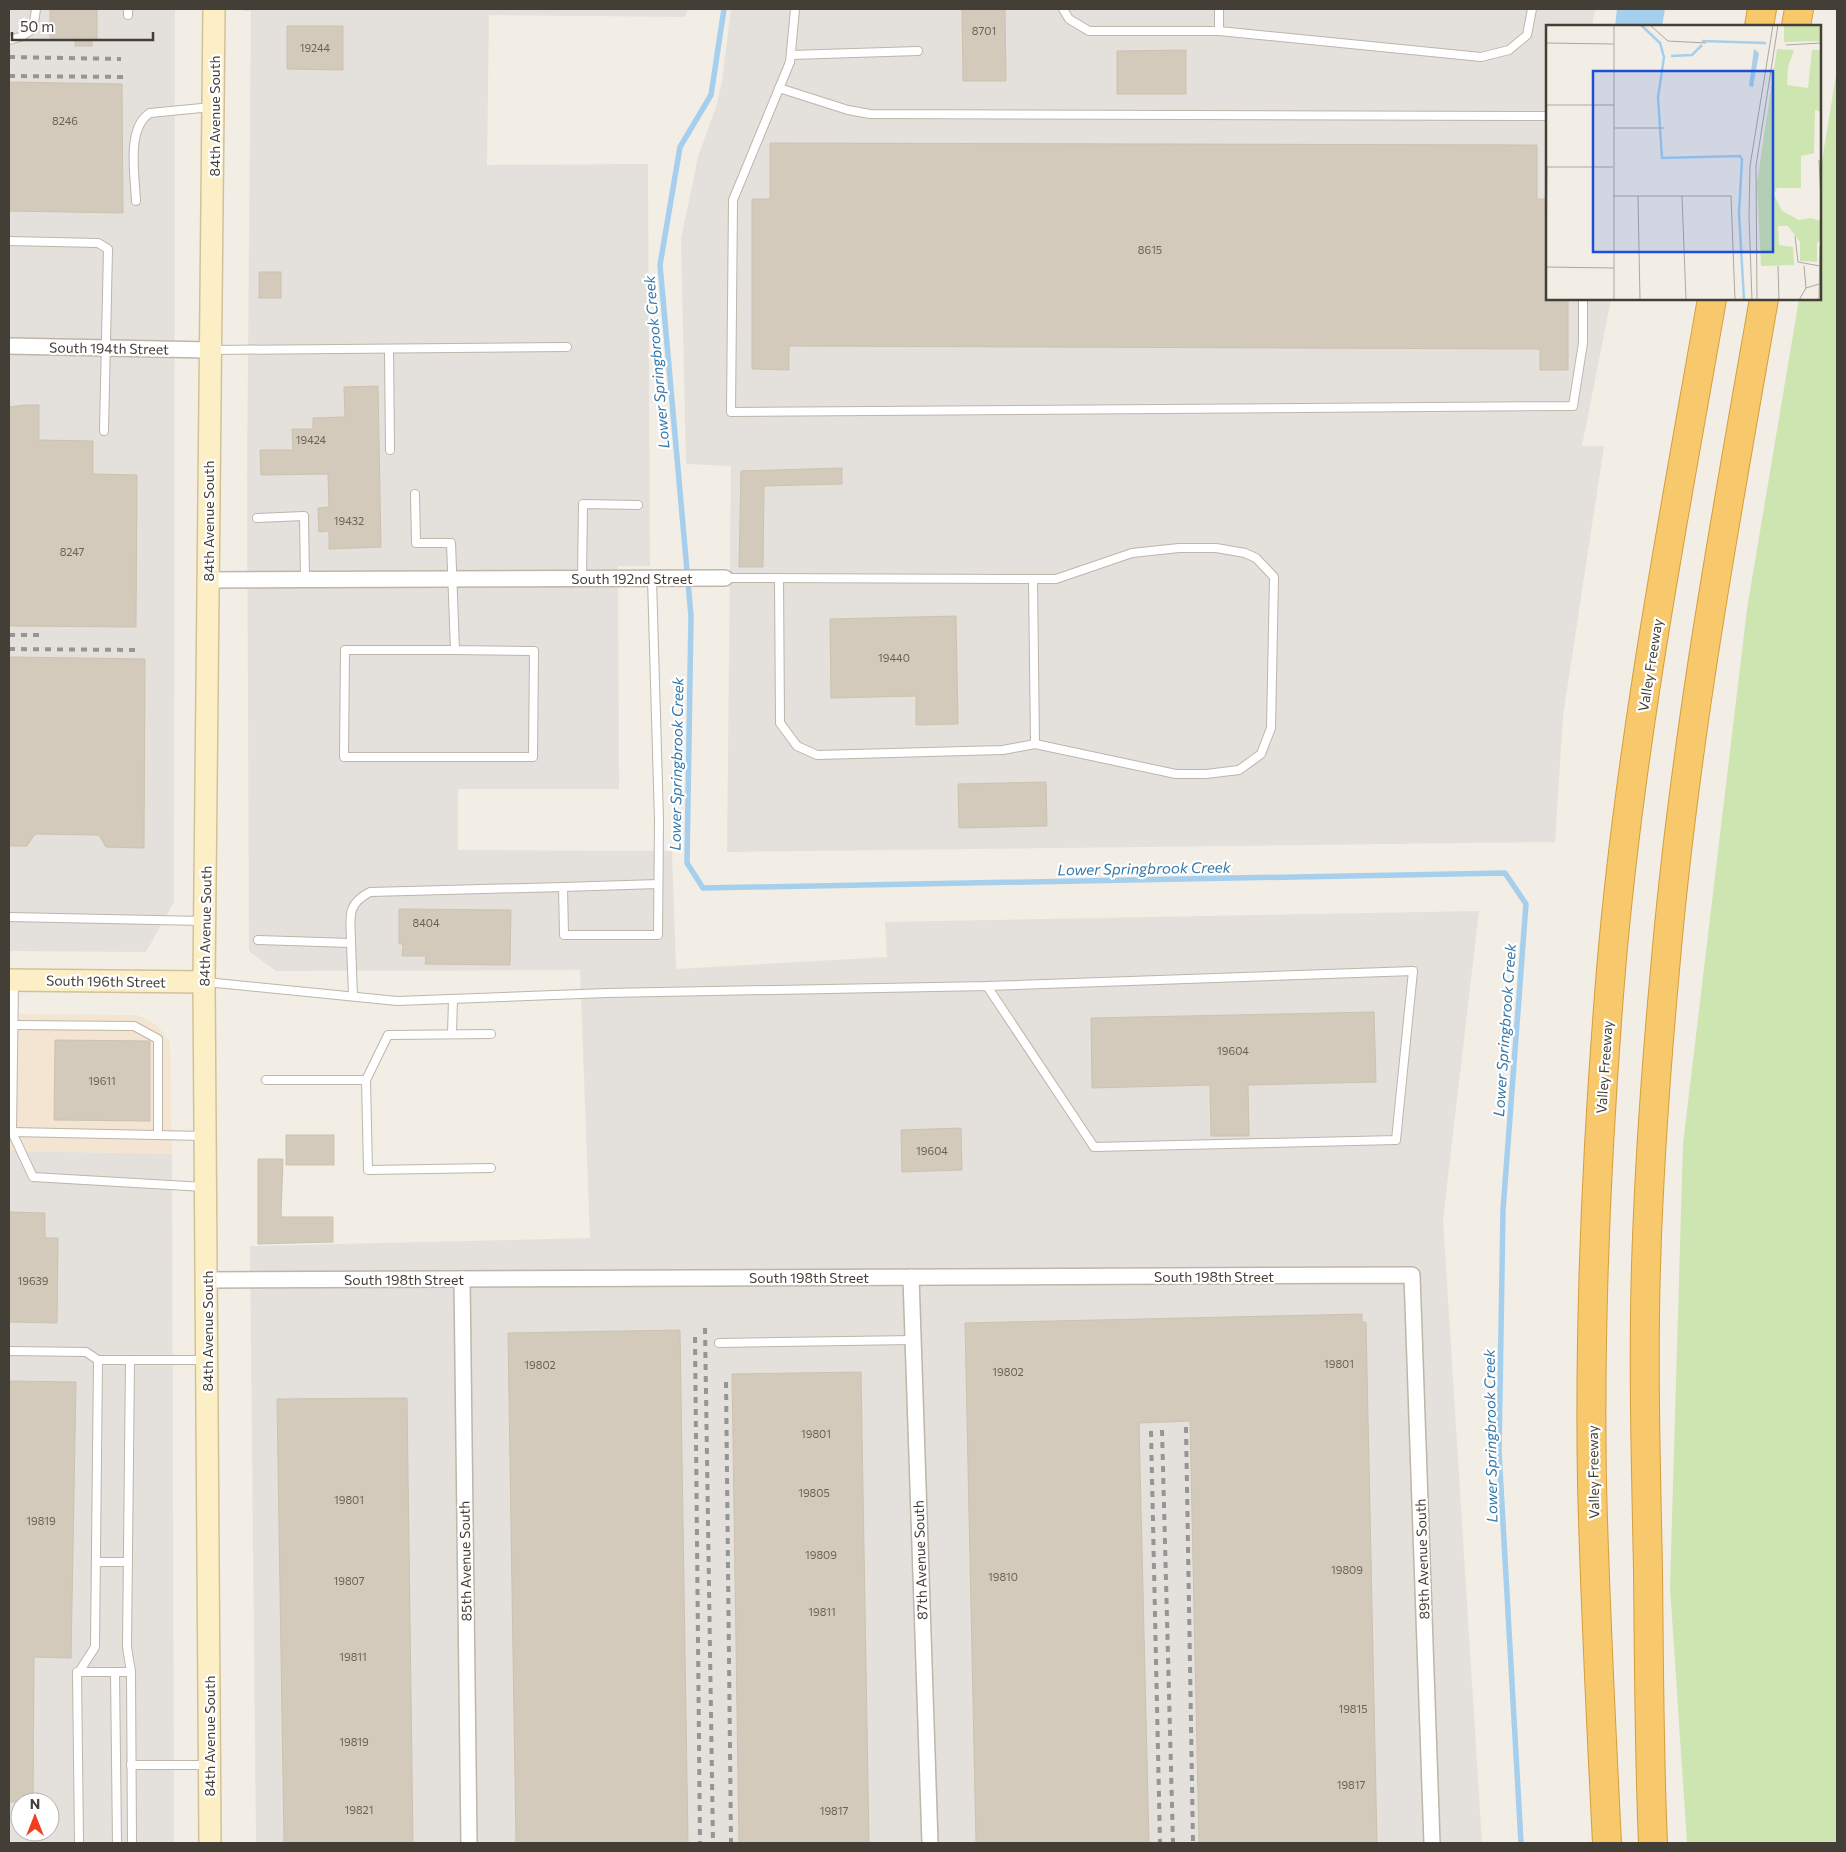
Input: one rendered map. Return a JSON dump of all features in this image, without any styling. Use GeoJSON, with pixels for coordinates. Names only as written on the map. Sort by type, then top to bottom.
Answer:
{"type":"FeatureCollection","features":[{"type":"Feature","properties":{"kind":"highway"},"geometry":{"type":"LineString","coordinates":[[1759,25],[1762,9]]}},
{"type":"Feature","properties":{"kind":"highway"},"geometry":{"type":"LineString","coordinates":[[1796,25],[1799,9]]}},
{"type":"Feature","properties":{"kind":"highway"},"geometry":{"type":"LineString","coordinates":[[1812,25],[1815,9]]}},
{"type":"Feature","properties":{"kind":"highway","name":"Valley Freeway"},"geometry":{"type":"LineString","coordinates":[[1607,1843],[1592,1484],[1592,1306],[1604,1072],[1617,908],[1639,733],[1712,300]]}},
{"type":"Feature","properties":{"kind":"highway"},"geometry":{"type":"LineString","coordinates":[[1649,1761],[1635,1647],[1631,1503],[1630,1350],[1638,1122],[1652,942],[1668,786],[1683,685],[1748,300]]}},
{"type":"Feature","properties":{"kind":"highway"},"geometry":{"type":"LineString","coordinates":[[1653,1843],[1649,1761],[1646,1267],[1654,1112],[1664,978],[1683,802],[1705,642],[1764,300]]}},
{"type":"Feature","properties":{"kind":"main road","name":"84th Avenue South"},"geometry":{"type":"LineString","coordinates":[[210,1843],[204,982],[214,9]]}},
{"type":"Feature","properties":{"kind":"main road","name":"South 196th Street"},"geometry":{"type":"LineString","coordinates":[[11,980],[204,982]]}},
{"type":"Feature","properties":{"kind":"street","name":"South 194th Street"},"geometry":{"type":"LineString","coordinates":[[9,346],[209,350]]}},
{"type":"Feature","properties":{"kind":"street","name":"South 192nd Street"},"geometry":{"type":"LineString","coordinates":[[208,580],[725,578]]}},
{"type":"Feature","properties":{"kind":"street","name":"South 198th Street"},"geometry":{"type":"LineString","coordinates":[[206,1280],[1412,1275]]}},
{"type":"Feature","properties":{"kind":"street","name":"89th Avenue South"},"geometry":{"type":"LineString","coordinates":[[1412,1275],[1432,1843]]}},
{"type":"Feature","properties":{"kind":"street","name":"87th Avenue South"},"geometry":{"type":"LineString","coordinates":[[911,1277],[930,1843]]}},
{"type":"Feature","properties":{"kind":"street","name":"85th Avenue South"},"geometry":{"type":"LineString","coordinates":[[462,1279],[469,1843]]}},
{"type":"Feature","properties":{"kind":"lane"},"geometry":{"type":"LineString","coordinates":[[9,40],[20,37],[33,29],[36,9]]}},
{"type":"Feature","properties":{"kind":"lane"},"geometry":{"type":"LineString","coordinates":[[795,9],[790,62],[733,200],[731,412],[1573,406],[1583,343],[1583,300]]}},
{"type":"Feature","properties":{"kind":"lane"},"geometry":{"type":"LineString","coordinates":[[1063,9],[1069,19],[1089,31],[1219,31],[1481,57],[1509,50],[1527,35],[1532,9]]}},
{"type":"Feature","properties":{"kind":"lane"},"geometry":{"type":"LineString","coordinates":[[1219,9],[1219,31]]}},
{"type":"Feature","properties":{"kind":"lane"},"geometry":{"type":"LineString","coordinates":[[791,55],[918,51]]}},
{"type":"Feature","properties":{"kind":"lane"},"geometry":{"type":"LineString","coordinates":[[779,88],[848,110],[870,114],[1546,116]]}},
{"type":"Feature","properties":{"kind":"lane"},"geometry":{"type":"LineString","coordinates":[[136,201],[135,134],[142,118],[150,112],[214,107]]}},
{"type":"Feature","properties":{"kind":"lane"},"geometry":{"type":"LineString","coordinates":[[9,241],[98,243],[108,249],[104,431]]}},
{"type":"Feature","properties":{"kind":"lane"},"geometry":{"type":"LineString","coordinates":[[209,350],[567,347]]}},
{"type":"Feature","properties":{"kind":"lane"},"geometry":{"type":"LineString","coordinates":[[389,348],[390,450]]}},
{"type":"Feature","properties":{"kind":"lane"},"geometry":{"type":"LineString","coordinates":[[415,494],[416,543],[451,543],[455,650]]}},
{"type":"Feature","properties":{"kind":"lane"},"geometry":{"type":"LineString","coordinates":[[582,578],[583,504],[638,505]]}},
{"type":"Feature","properties":{"kind":"lane"},"geometry":{"type":"LineString","coordinates":[[257,518],[304,516],[305,580]]}},
{"type":"Feature","properties":{"kind":"lane","name":"South 192nd Street"},"geometry":{"type":"LineString","coordinates":[[725,578],[1056,578],[1132,553],[1179,548],[1216,548],[1245,553],[1256,558],[1274,577],[1271,728],[1261,754],[1240,770],[1206,774],[1176,774],[1035,744]]}},
{"type":"Feature","properties":{"kind":"lane"},"geometry":{"type":"LineString","coordinates":[[563,887],[564,935],[658,935],[659,578]]}},
{"type":"Feature","properties":{"kind":"lane"},"geometry":{"type":"LineString","coordinates":[[779,578],[780,724],[797,746],[817,755],[1004,750],[1035,744],[1033,578]]}},
{"type":"Feature","properties":{"kind":"lane"},"geometry":{"type":"LineString","coordinates":[[345,650],[455,650],[534,651],[533,757],[344,757],[345,650]]}},
{"type":"Feature","properties":{"kind":"lane"},"geometry":{"type":"LineString","coordinates":[[353,996],[352,906],[357,899],[370,892],[658,884]]}},
{"type":"Feature","properties":{"kind":"lane"},"geometry":{"type":"LineString","coordinates":[[9,917],[205,920]]}},
{"type":"Feature","properties":{"kind":"lane"},"geometry":{"type":"LineString","coordinates":[[258,940],[351,943]]}},
{"type":"Feature","properties":{"kind":"lane"},"geometry":{"type":"LineString","coordinates":[[204,982],[397,1001],[607,993],[987,986],[1413,971],[1396,1140],[1094,1147],[987,986]]}},
{"type":"Feature","properties":{"kind":"lane"},"geometry":{"type":"LineString","coordinates":[[11,980],[14,1025],[12,1132],[33,1177],[206,1187]]}},
{"type":"Feature","properties":{"kind":"lane"},"geometry":{"type":"LineString","coordinates":[[452,1034],[453,999]]}},
{"type":"Feature","properties":{"kind":"lane"},"geometry":{"type":"LineString","coordinates":[[14,1025],[134,1026],[158,1040],[158,1135]]}},
{"type":"Feature","properties":{"kind":"lane"},"geometry":{"type":"LineString","coordinates":[[490,1034],[388,1035],[366,1080],[368,1170],[491,1168]]}},
{"type":"Feature","properties":{"kind":"lane"},"geometry":{"type":"LineString","coordinates":[[266,1080],[366,1080]]}},
{"type":"Feature","properties":{"kind":"lane"},"geometry":{"type":"LineString","coordinates":[[12,1132],[205,1136]]}},
{"type":"Feature","properties":{"kind":"lane"},"geometry":{"type":"LineString","coordinates":[[719,1343],[913,1340]]}},
{"type":"Feature","properties":{"kind":"lane"},"geometry":{"type":"LineString","coordinates":[[9,1351],[86,1352],[98,1360],[207,1360]]}},
{"type":"Feature","properties":{"kind":"lane"},"geometry":{"type":"LineString","coordinates":[[79,1843],[79,1672],[95,1647],[98,1360]]}},
{"type":"Feature","properties":{"kind":"lane"},"geometry":{"type":"LineString","coordinates":[[130,1360],[127,1647],[131,1672],[132,1843]]}},
{"type":"Feature","properties":{"kind":"lane"},"geometry":{"type":"LineString","coordinates":[[96,1562],[128,1562]]}},
{"type":"Feature","properties":{"kind":"lane"},"geometry":{"type":"LineString","coordinates":[[79,1672],[131,1672]]}},
{"type":"Feature","properties":{"kind":"lane"},"geometry":{"type":"LineString","coordinates":[[116,1672],[117,1843]]}},
{"type":"Feature","properties":{"kind":"lane"},"geometry":{"type":"LineString","coordinates":[[132,1765],[210,1765]]}},
{"type":"Feature","properties":{"kind":"shaded area"},"geometry":{"type":"Polygon","coordinates":[[[9,9],[175,9],[174,902],[146,952],[9,951],[9,9]]]}},
{"type":"Feature","properties":{"kind":"shaded area"},"geometry":{"type":"Polygon","coordinates":[[[244,9],[688,9],[685,17],[489,15],[487,165],[648,164],[650,566],[618,566],[619,789],[458,789],[458,850],[672,851],[676,969],[887,957],[885,922],[1479,911],[1443,1219],[1482,1843],[256,1843],[250,1246],[590,1238],[580,970],[276,971],[249,951],[247,474],[251,11],[243,11],[244,9]]]}},
{"type":"Feature","properties":{"kind":"shaded area"},"geometry":{"type":"Polygon","coordinates":[[[731,9],[1595,9],[1592,25],[1546,25],[1546,300],[1611,300],[1582,446],[1604,446],[1563,716],[1555,842],[727,852],[731,466],[686,464],[681,239],[698,157],[717,104],[722,81],[731,9]]]}},
{"type":"Feature","properties":{"kind":"shaded area"},"geometry":{"type":"Polygon","coordinates":[[[9,1014],[138,1015],[157,1025],[170,1042],[172,1154],[9,1151],[9,1014]]]}},
{"type":"Feature","properties":{"kind":"shaded area"},"geometry":{"type":"Polygon","coordinates":[[[9,1151],[172,1154],[174,1843],[9,1843],[9,1151]]]}},
{"type":"Feature","properties":{"kind":"green space"},"geometry":{"type":"Polygon","coordinates":[[[1837,69],[1837,1843],[1687,1843],[1670,1587],[1683,1144],[1747,609],[1799,300],[1821,300],[1821,167],[1837,69]]]}},
{"type":"Feature","properties":{"kind":"water"},"geometry":{"type":"Polygon","coordinates":[[[1617,9],[1665,9],[1662,25],[1615,25],[1617,9]]]}},
{"type":"Feature","properties":{"kind":"building"},"geometry":{"type":"Polygon","coordinates":[[[50,9],[97,9],[97,39],[92,39],[92,46],[75,46],[75,38],[50,38],[50,9]]]}},
{"type":"Feature","properties":{"kind":"building"},"geometry":{"type":"Polygon","coordinates":[[[962,9],[1005,9],[1006,81],[963,81],[962,9]]]}},
{"type":"Feature","properties":{"kind":"building"},"geometry":{"type":"Polygon","coordinates":[[[287,26],[343,26],[343,70],[287,69],[287,26]]]}},
{"type":"Feature","properties":{"kind":"building"},"geometry":{"type":"Polygon","coordinates":[[[1186,50],[1186,94],[1117,94],[1117,51],[1186,50]]]}},
{"type":"Feature","properties":{"kind":"building"},"geometry":{"type":"Polygon","coordinates":[[[9,82],[122,84],[123,213],[9,211],[9,82]]]}},
{"type":"Feature","properties":{"kind":"building"},"geometry":{"type":"Polygon","coordinates":[[[770,143],[1537,145],[1537,199],[1546,199],[1546,300],[1568,300],[1568,370],[1540,370],[1540,349],[789,346],[789,370],[752,369],[752,199],[770,199],[770,143]]]}},
{"type":"Feature","properties":{"kind":"building"},"geometry":{"type":"Polygon","coordinates":[[[259,272],[281,272],[281,298],[259,298],[259,272]]]}},
{"type":"Feature","properties":{"kind":"building"},"geometry":{"type":"Polygon","coordinates":[[[378,386],[381,547],[329,549],[329,531],[319,532],[318,508],[329,507],[328,474],[261,475],[260,450],[293,450],[292,429],[313,429],[313,418],[345,417],[344,387],[378,386]]]}},
{"type":"Feature","properties":{"kind":"building"},"geometry":{"type":"Polygon","coordinates":[[[39,405],[39,440],[93,441],[93,474],[137,475],[136,627],[9,626],[9,407],[39,405]]]}},
{"type":"Feature","properties":{"kind":"building"},"geometry":{"type":"Polygon","coordinates":[[[842,468],[842,484],[764,486],[763,567],[739,567],[741,471],[842,468]]]}},
{"type":"Feature","properties":{"kind":"building"},"geometry":{"type":"Polygon","coordinates":[[[956,616],[958,724],[916,725],[916,696],[831,698],[830,619],[956,616]]]}},
{"type":"Feature","properties":{"kind":"building"},"geometry":{"type":"Polygon","coordinates":[[[9,657],[145,659],[144,848],[106,847],[99,835],[35,834],[27,846],[9,846],[9,657]]]}},
{"type":"Feature","properties":{"kind":"building"},"geometry":{"type":"Polygon","coordinates":[[[1046,782],[1047,826],[959,828],[958,784],[1046,782]]]}},
{"type":"Feature","properties":{"kind":"building"},"geometry":{"type":"Polygon","coordinates":[[[399,909],[511,910],[510,965],[425,964],[426,956],[402,956],[403,944],[399,944],[399,909]]]}},
{"type":"Feature","properties":{"kind":"building"},"geometry":{"type":"Polygon","coordinates":[[[1374,1012],[1376,1082],[1248,1085],[1249,1136],[1211,1136],[1210,1085],[1092,1088],[1091,1018],[1374,1012]]]}},
{"type":"Feature","properties":{"kind":"building"},"geometry":{"type":"Polygon","coordinates":[[[55,1040],[150,1041],[150,1121],[54,1120],[55,1040]]]}},
{"type":"Feature","properties":{"kind":"building"},"geometry":{"type":"Polygon","coordinates":[[[961,1128],[962,1170],[902,1172],[901,1130],[961,1128]]]}},
{"type":"Feature","properties":{"kind":"building"},"geometry":{"type":"Polygon","coordinates":[[[286,1135],[334,1135],[334,1165],[286,1165],[286,1135]]]}},
{"type":"Feature","properties":{"kind":"building"},"geometry":{"type":"Polygon","coordinates":[[[258,1159],[283,1159],[281,1217],[333,1217],[333,1242],[258,1244],[258,1159]]]}},
{"type":"Feature","properties":{"kind":"building"},"geometry":{"type":"Polygon","coordinates":[[[9,1212],[45,1213],[45,1238],[58,1238],[57,1323],[9,1322],[9,1212]]]}},
{"type":"Feature","properties":{"kind":"building"},"geometry":{"type":"Polygon","coordinates":[[[1362,1314],[1362,1322],[1366,1322],[1377,1843],[1199,1843],[1190,1421],[1139,1423],[1149,1843],[976,1843],[965,1323],[1362,1314]]]}},
{"type":"Feature","properties":{"kind":"building"},"geometry":{"type":"Polygon","coordinates":[[[680,1330],[688,1843],[516,1843],[508,1333],[680,1330]]]}},
{"type":"Feature","properties":{"kind":"building"},"geometry":{"type":"Polygon","coordinates":[[[861,1372],[869,1843],[739,1843],[732,1374],[861,1372]]]}},
{"type":"Feature","properties":{"kind":"building"},"geometry":{"type":"Polygon","coordinates":[[[9,1381],[76,1382],[71,1658],[34,1657],[33,1792],[10,1792],[9,1802],[9,1381]]]}},
{"type":"Feature","properties":{"kind":"building"},"geometry":{"type":"Polygon","coordinates":[[[407,1398],[413,1843],[284,1843],[277,1399],[407,1398]]]}},
{"type":"Feature","properties":{"kind":"waterway","name":"Lower Springbrook Creek"},"geometry":{"type":"LineString","coordinates":[[724,9],[711,95],[680,147],[660,265],[691,616],[687,863],[703,888],[1505,873],[1526,904],[1503,1210],[1499,1452],[1521,1843]]}},
{"type":"Feature","properties":{"kind":"railway"},"geometry":{"type":"LineString","coordinates":[[9,57],[121,59]]}},
{"type":"Feature","properties":{"kind":"railway"},"geometry":{"type":"LineString","coordinates":[[9,76],[127,77]]}},
{"type":"Feature","properties":{"kind":"railway"},"geometry":{"type":"LineString","coordinates":[[9,635],[45,635]]}},
{"type":"Feature","properties":{"kind":"railway"},"geometry":{"type":"LineString","coordinates":[[9,649],[137,650]]}},
{"type":"Feature","properties":{"kind":"railway"},"geometry":{"type":"LineString","coordinates":[[705,1328],[713,1843]]}},
{"type":"Feature","properties":{"kind":"railway"},"geometry":{"type":"LineString","coordinates":[[695,1337],[700,1843]]}},
{"type":"Feature","properties":{"kind":"railway"},"geometry":{"type":"LineString","coordinates":[[726,1382],[731,1843]]}},
{"type":"Feature","properties":{"kind":"railway"},"geometry":{"type":"LineString","coordinates":[[1186,1427],[1193,1843]]}},
{"type":"Feature","properties":{"kind":"railway"},"geometry":{"type":"LineString","coordinates":[[1162,1430],[1173,1843]]}},
{"type":"Feature","properties":{"kind":"railway"},"geometry":{"type":"LineString","coordinates":[[1151,1431],[1160,1843]]}}]}
